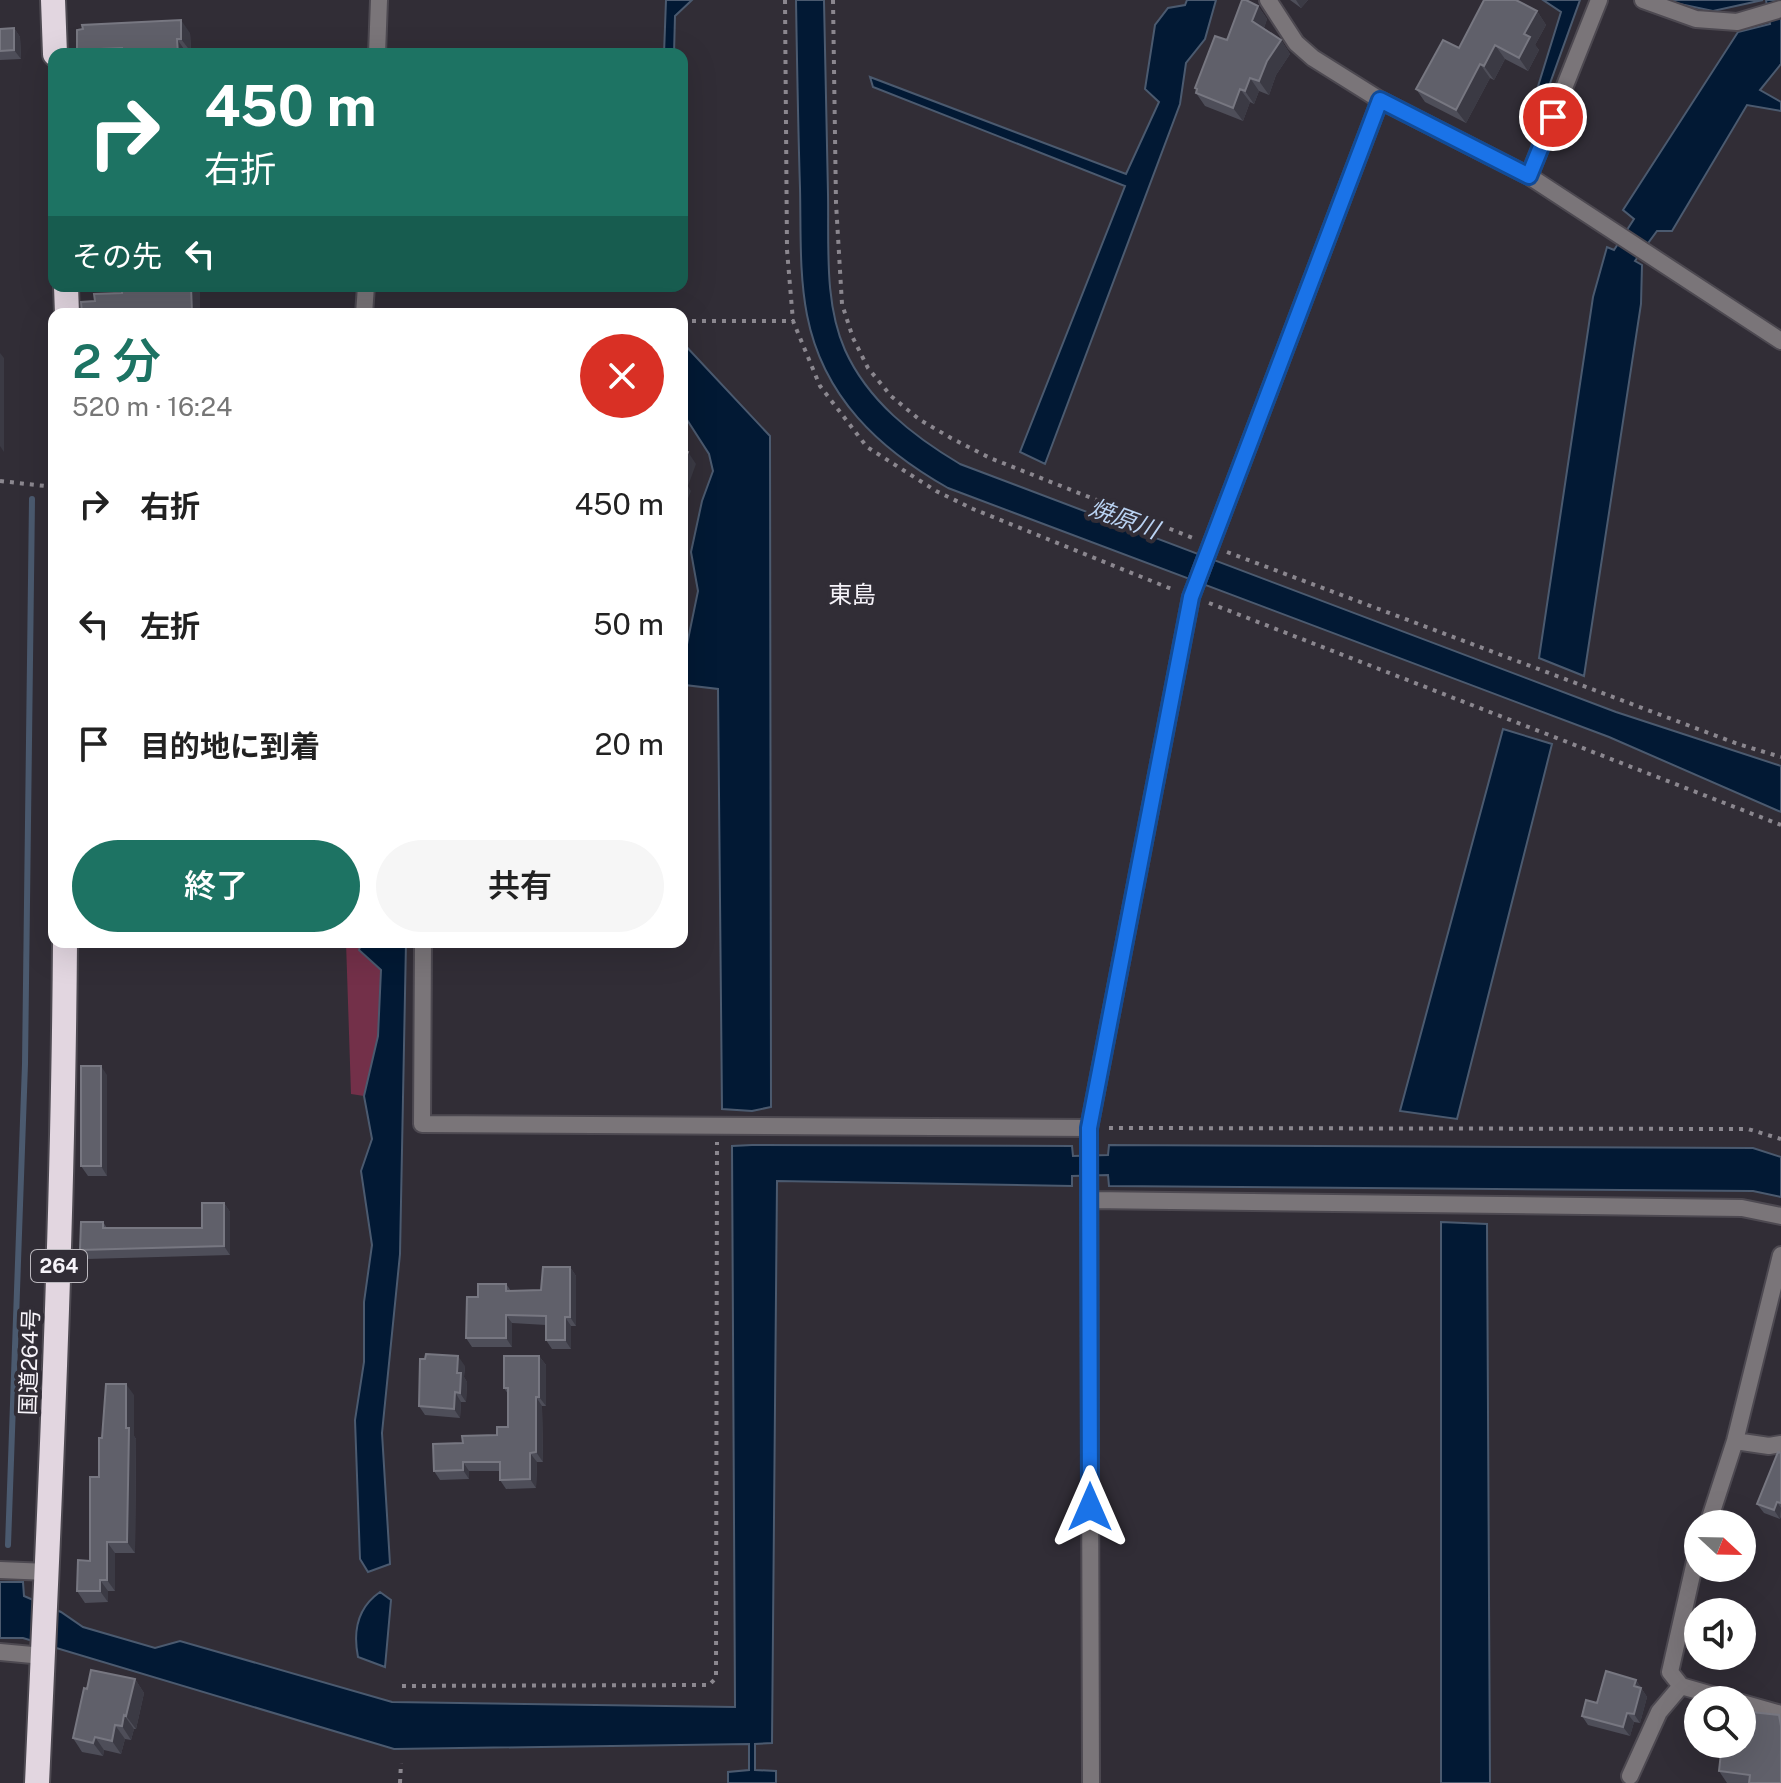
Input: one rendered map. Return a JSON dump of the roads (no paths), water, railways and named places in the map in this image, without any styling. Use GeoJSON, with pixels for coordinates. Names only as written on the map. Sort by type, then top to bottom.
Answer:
{"type":"FeatureCollection","features":[{"type":"Feature","properties":{"kind":"highway"},"geometry":{"type":"LineString","coordinates":[[53,0],[55,48]]}},
{"type":"Feature","properties":{"kind":"highway","name":"国道264号"},"geometry":{"type":"LineString","coordinates":[[37,1783],[48,1580],[64,1091],[65,948]]}},
{"type":"Feature","properties":{"kind":"street"},"geometry":{"type":"LineString","coordinates":[[377,48],[379,0]]}},
{"type":"Feature","properties":{"kind":"street"},"geometry":{"type":"LineString","coordinates":[[1268,0],[1296,43],[1313,58],[1380,100],[1529,176],[1781,341]]}},
{"type":"Feature","properties":{"kind":"street"},"geometry":{"type":"LineString","coordinates":[[1529,176],[1599,0]]}},
{"type":"Feature","properties":{"kind":"street"},"geometry":{"type":"LineString","coordinates":[[1643,0],[1696,19],[1737,22],[1775,11]]}},
{"type":"Feature","properties":{"kind":"street"},"geometry":{"type":"LineString","coordinates":[[1091,1783],[1089,1128],[1191,597],[1380,100]]}},
{"type":"Feature","properties":{"kind":"street"},"geometry":{"type":"LineString","coordinates":[[423,948],[422,1124],[1089,1128]]}},
{"type":"Feature","properties":{"kind":"street"},"geometry":{"type":"LineString","coordinates":[[1090,1200],[1742,1208],[1781,1216]]}},
{"type":"Feature","properties":{"kind":"street"},"geometry":{"type":"LineString","coordinates":[[1713,1510],[1735,1441],[1781,1255]]}},
{"type":"Feature","properties":{"kind":"street"},"geometry":{"type":"LineString","coordinates":[[1735,1441],[1769,1446],[1781,1444]]}},
{"type":"Feature","properties":{"kind":"street"},"geometry":{"type":"LineString","coordinates":[[0,1570],[48,1580]]}},
{"type":"Feature","properties":{"kind":"street"},"geometry":{"type":"LineString","coordinates":[[1684,1687],[1670,1672],[1690,1582]]}},
{"type":"Feature","properties":{"kind":"street"},"geometry":{"type":"LineString","coordinates":[[0,1652],[43,1656]]}},
{"type":"Feature","properties":{"kind":"street"},"geometry":{"type":"LineString","coordinates":[[1630,1776],[1659,1712],[1681,1686]]}},
{"type":"Feature","properties":{"kind":"street"},"geometry":{"type":"LineString","coordinates":[[1756,1707],[1781,1714]]}},
{"type":"Feature","properties":{"kind":"water"},"geometry":{"type":"Polygon","coordinates":[[[666,0],[692,0],[675,16],[674,48],[664,48],[666,0]]]}},
{"type":"Feature","properties":{"kind":"water"},"geometry":{"type":"Polygon","coordinates":[[[796,0],[824,0],[829,274],[838,332],[866,385],[909,429],[960,464],[1616,712],[1781,766],[1781,812],[1609,737],[948,488],[877,438],[840,395],[826,371],[807,315],[801,252],[796,0]]]}},
{"type":"Feature","properties":{"kind":"water"},"geometry":{"type":"Polygon","coordinates":[[[1187,0],[1216,0],[1205,39],[1186,63],[1180,104],[1045,464],[1020,452],[1125,186],[873,87],[870,77],[1126,174],[1159,102],[1145,89],[1155,25],[1168,8],[1185,5],[1187,0]]]}},
{"type":"Feature","properties":{"kind":"water"},"geometry":{"type":"Polygon","coordinates":[[[1543,0],[1580,0],[1535,125],[1527,134],[1527,122],[1561,12],[1543,0]]]}},
{"type":"Feature","properties":{"kind":"water"},"geometry":{"type":"Polygon","coordinates":[[[1661,0],[1763,0],[1713,11],[1661,0]]]}},
{"type":"Feature","properties":{"kind":"water"},"geometry":{"type":"Polygon","coordinates":[[[1766,0],[1778,0],[1781,64],[1760,90],[1781,102],[1781,111],[1747,105],[1672,231],[1657,231],[1635,261],[1642,265],[1641,304],[1584,676],[1539,658],[1593,297],[1607,247],[1614,250],[1634,219],[1623,210],[1738,32],[1770,24],[1766,0]]]}},
{"type":"Feature","properties":{"kind":"water"},"geometry":{"type":"Polygon","coordinates":[[[688,348],[770,436],[771,1107],[752,1111],[722,1109],[718,689],[688,685],[688,640],[698,591],[691,552],[702,501],[713,471],[709,454],[688,421],[688,348]]]}},
{"type":"Feature","properties":{"kind":"water"},"geometry":{"type":"Polygon","coordinates":[[[1503,729],[1552,744],[1457,1119],[1400,1111],[1503,729]]]}},
{"type":"Feature","properties":{"kind":"water"},"geometry":{"type":"Polygon","coordinates":[[[406,948],[400,1254],[382,1433],[390,1564],[368,1572],[360,1559],[355,1420],[364,1362],[364,1302],[372,1245],[361,1171],[372,1139],[364,1096],[378,1036],[381,970],[359,950],[406,948]]]}},
{"type":"Feature","properties":{"kind":"water"},"geometry":{"type":"Polygon","coordinates":[[[1109,1145],[1753,1148],[1781,1157],[1781,1197],[1753,1191],[1109,1186],[1108,1175],[1072,1176],[1072,1186],[777,1181],[772,1743],[755,1744],[755,1770],[776,1771],[776,1783],[728,1783],[728,1772],[749,1770],[749,1744],[394,1749],[23,1638],[0,1638],[0,1582],[23,1582],[24,1596],[61,1612],[83,1627],[155,1648],[180,1641],[392,1702],[735,1707],[732,1146],[1072,1146],[1073,1156],[1108,1155],[1109,1145]]]}},
{"type":"Feature","properties":{"kind":"water"},"geometry":{"type":"Polygon","coordinates":[[[1441,1222],[1487,1224],[1490,1783],[1441,1783],[1441,1222]]]}},
{"type":"Feature","properties":{"kind":"water"},"geometry":{"type":"Polygon","coordinates":[[[380,1592],[391,1600],[385,1667],[358,1657],[357,1648],[358,1621],[366,1605],[380,1592]]]}},
{"type":"Feature","properties":{"kind":"waterway"},"geometry":{"type":"LineString","coordinates":[[8,1545],[25,1064],[32,499]]}},
{"type":"Feature","properties":{"kind":"district","name":"東島"},"geometry":{"type":"Point","coordinates":[852,595]}},
{"type":"Feature","properties":{"kind":"water label","name":"焼原川"},"geometry":{"type":"Point","coordinates":[1124,519]}}]}
